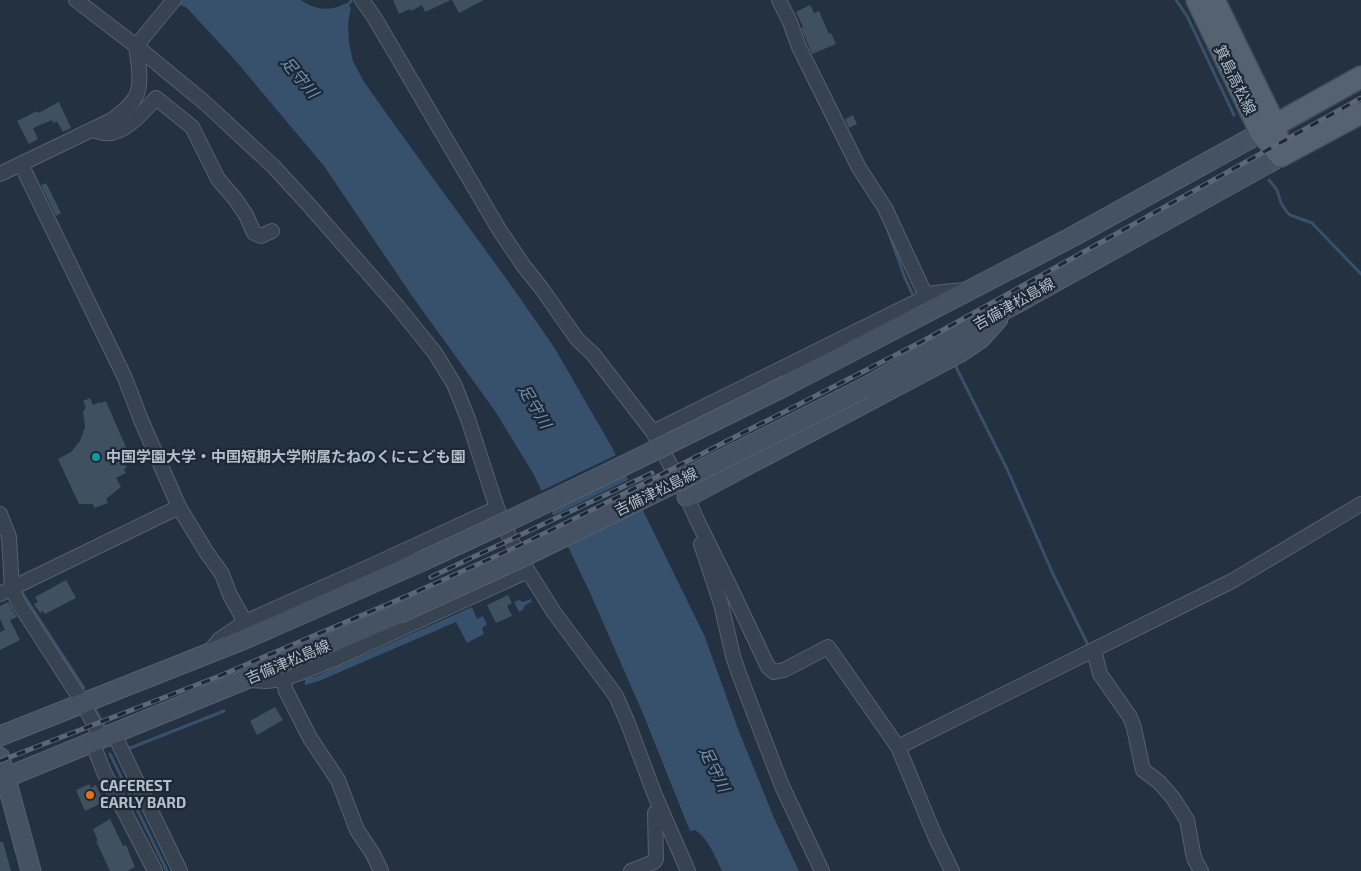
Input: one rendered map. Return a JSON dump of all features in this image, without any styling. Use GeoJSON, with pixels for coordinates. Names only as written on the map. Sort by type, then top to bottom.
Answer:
{"type":"FeatureCollection","features":[{"type":"Feature","properties":{"kind":"main road","name":"箕島高松線"},"geometry":{"type":"LineString","coordinates":[[1197,0],[1268,129]]}},
{"type":"Feature","properties":{"kind":"main road","name":"箕島高松線"},"geometry":{"type":"LineString","coordinates":[[1214,0],[1281,156]]}},
{"type":"Feature","properties":{"kind":"main road","name":"箕島高松線"},"geometry":{"type":"LineString","coordinates":[[1268,129],[1361,77]]}},
{"type":"Feature","properties":{"kind":"main road"},"geometry":{"type":"LineString","coordinates":[[1281,156],[1361,113]]}},
{"type":"Feature","properties":{"kind":"main road","name":"吉備津松島線"},"geometry":{"type":"LineString","coordinates":[[0,736],[245,639],[418,563],[630,463],[787,386],[973,289],[1268,129]]}},
{"type":"Feature","properties":{"kind":"main road","name":"吉備津松島線"},"geometry":{"type":"LineString","coordinates":[[3,779],[110,743],[244,680],[398,614],[525,556],[864,388],[1281,156]]}},
{"type":"Feature","properties":{"kind":"main road"},"geometry":{"type":"LineString","coordinates":[[687,497],[959,353],[981,338],[1006,308]]}},
{"type":"Feature","properties":{"kind":"main road"},"geometry":{"type":"LineString","coordinates":[[0,757],[3,779],[31,871]]}},
{"type":"Feature","properties":{"kind":"street"},"geometry":{"type":"LineString","coordinates":[[76,0],[137,44],[204,102],[273,166],[398,307],[435,353],[454,384],[509,536],[528,572],[553,611],[616,696],[660,808],[688,871]]}},
{"type":"Feature","properties":{"kind":"street"},"geometry":{"type":"LineString","coordinates":[[0,174],[112,120],[127,108],[136,96],[139,81],[137,44],[174,0]]}},
{"type":"Feature","properties":{"kind":"street"},"geometry":{"type":"LineString","coordinates":[[362,0],[374,17],[500,231],[577,339],[593,354],[653,432],[734,593],[768,668],[774,672],[784,670],[828,647],[898,747],[935,836],[952,871]]}},
{"type":"Feature","properties":{"kind":"street"},"geometry":{"type":"LineString","coordinates":[[779,0],[790,22],[799,47],[860,168],[885,208],[926,296]]}},
{"type":"Feature","properties":{"kind":"street"},"geometry":{"type":"LineString","coordinates":[[92,130],[106,134],[118,130],[134,122],[156,98],[192,127],[218,179],[241,208],[254,233],[261,236],[272,230]]}},
{"type":"Feature","properties":{"kind":"street"},"geometry":{"type":"LineString","coordinates":[[22,164],[124,378],[180,507],[207,553],[222,574],[230,595],[246,622]]}},
{"type":"Feature","properties":{"kind":"street"},"geometry":{"type":"LineString","coordinates":[[653,432],[934,292],[973,289]]}},
{"type":"Feature","properties":{"kind":"street"},"geometry":{"type":"LineString","coordinates":[[898,747],[1232,581],[1361,504]]}},
{"type":"Feature","properties":{"kind":"street"},"geometry":{"type":"LineString","coordinates":[[6,591],[180,507]]}},
{"type":"Feature","properties":{"kind":"street"},"geometry":{"type":"LineString","coordinates":[[207,654],[220,639],[246,622],[498,508]]}},
{"type":"Feature","properties":{"kind":"street"},"geometry":{"type":"LineString","coordinates":[[0,514],[9,537],[6,591]]}},
{"type":"Feature","properties":{"kind":"street"},"geometry":{"type":"LineString","coordinates":[[696,518],[701,546],[721,604],[739,674],[782,786],[822,871]]}},
{"type":"Feature","properties":{"kind":"street"},"geometry":{"type":"LineString","coordinates":[[244,680],[266,681],[282,679],[334,659],[528,572]]}},
{"type":"Feature","properties":{"kind":"street"},"geometry":{"type":"LineString","coordinates":[[6,591],[18,602],[110,743],[180,871]]}},
{"type":"Feature","properties":{"kind":"street"},"geometry":{"type":"LineString","coordinates":[[1094,650],[1100,674],[1130,717],[1143,770],[1159,782],[1173,798],[1187,820],[1193,853],[1201,871]]}},
{"type":"Feature","properties":{"kind":"street"},"geometry":{"type":"LineString","coordinates":[[282,679],[310,738],[338,780],[358,830],[381,871]]}},
{"type":"Feature","properties":{"kind":"street"},"geometry":{"type":"LineString","coordinates":[[110,743],[104,772],[155,871]]}},
{"type":"Feature","properties":{"kind":"street"},"geometry":{"type":"LineString","coordinates":[[631,871],[654,862],[656,859],[655,813],[660,808]]}},
{"type":"Feature","properties":{"kind":"water","name":"足守川"},"geometry":{"type":"Polygon","coordinates":[[[170,0],[301,0],[323,9],[335,8],[346,3],[351,8],[348,23],[349,43],[353,61],[364,82],[554,347],[613,449],[705,637],[738,729],[774,818],[799,871],[722,871],[704,838],[695,830],[690,831],[644,716],[591,595],[534,475],[495,411],[412,296],[324,166],[235,60],[187,8],[170,0]]]}},
{"type":"Feature","properties":{"kind":"water"},"geometry":{"type":"Polygon","coordinates":[[[531,599],[532,602],[525,605],[523,610],[519,612],[514,602],[519,600],[523,602],[531,599]]]}},
{"type":"Feature","properties":{"kind":"water"},"geometry":{"type":"Polygon","coordinates":[[[472,607],[477,619],[483,616],[487,625],[482,628],[484,634],[467,643],[456,622],[319,681],[305,685],[305,678],[314,677],[472,607]]]}},
{"type":"Feature","properties":{"kind":"pier"},"geometry":{"type":"Polygon","coordinates":[[[618,454],[627,472],[547,510],[539,492],[618,454]]]}},
{"type":"Feature","properties":{"kind":"pier"},"geometry":{"type":"Polygon","coordinates":[[[630,479],[637,493],[557,530],[551,517],[630,479]]]}},
{"type":"Feature","properties":{"kind":"building"},"geometry":{"type":"Polygon","coordinates":[[[393,0],[451,0],[425,12],[422,5],[411,11],[410,9],[399,14],[393,0]]]}},
{"type":"Feature","properties":{"kind":"building"},"geometry":{"type":"Polygon","coordinates":[[[452,0],[484,0],[459,13],[452,0]]]}},
{"type":"Feature","properties":{"kind":"building"},"geometry":{"type":"Polygon","coordinates":[[[810,5],[814,13],[819,11],[829,34],[831,33],[836,44],[812,54],[796,12],[810,5]]]}},
{"type":"Feature","properties":{"kind":"building"},"geometry":{"type":"Polygon","coordinates":[[[59,102],[71,128],[63,132],[57,121],[53,123],[52,120],[33,128],[38,139],[29,144],[17,121],[59,102]]]}},
{"type":"Feature","properties":{"kind":"building"},"geometry":{"type":"Polygon","coordinates":[[[853,115],[857,124],[849,128],[845,119],[853,115]]]}},
{"type":"Feature","properties":{"kind":"building"},"geometry":{"type":"Polygon","coordinates":[[[46,183],[61,213],[56,216],[41,185],[46,183]]]}},
{"type":"Feature","properties":{"kind":"building","name":"中国学園大学・中国短期大学附属たねのくにこども園"},"geometry":{"type":"Polygon","coordinates":[[[90,398],[93,405],[106,401],[131,459],[127,460],[128,463],[125,465],[127,467],[124,469],[126,473],[116,478],[121,487],[106,499],[108,503],[94,508],[93,504],[79,504],[58,459],[71,452],[80,441],[85,427],[83,411],[86,408],[83,401],[90,398]]]}},
{"type":"Feature","properties":{"kind":"building"},"geometry":{"type":"Polygon","coordinates":[[[66,580],[76,598],[45,614],[43,611],[40,613],[34,604],[38,602],[35,597],[66,580]]]}},
{"type":"Feature","properties":{"kind":"building"},"geometry":{"type":"Polygon","coordinates":[[[508,595],[512,603],[507,606],[512,616],[496,623],[487,605],[508,595]]]}},
{"type":"Feature","properties":{"kind":"building"},"geometry":{"type":"Polygon","coordinates":[[[8,602],[17,617],[10,620],[20,640],[0,650],[0,632],[5,630],[0,619],[0,606],[8,602]]]}},
{"type":"Feature","properties":{"kind":"building"},"geometry":{"type":"Polygon","coordinates":[[[275,707],[283,720],[257,735],[250,721],[275,707]]]}},
{"type":"Feature","properties":{"kind":"building","name":"CAFEREST EARLY BARD"},"geometry":{"type":"Polygon","coordinates":[[[89,784],[91,788],[96,785],[104,802],[85,811],[76,790],[89,784]]]}},
{"type":"Feature","properties":{"kind":"building"},"geometry":{"type":"Polygon","coordinates":[[[110,819],[123,846],[126,845],[135,867],[127,871],[110,871],[96,841],[98,841],[93,829],[110,819]]]}},
{"type":"Feature","properties":{"kind":"building"},"geometry":{"type":"Polygon","coordinates":[[[0,842],[3,842],[11,871],[0,871],[0,842]]]}},
{"type":"Feature","properties":{"kind":"waterway"},"geometry":{"type":"LineString","coordinates":[[345,8],[352,0]]}},
{"type":"Feature","properties":{"kind":"waterway"},"geometry":{"type":"LineString","coordinates":[[1176,0],[1187,16],[1234,115]]}},
{"type":"Feature","properties":{"kind":"waterway"},"geometry":{"type":"LineString","coordinates":[[1269,180],[1277,190],[1281,203],[1287,212],[1290,215],[1312,223],[1361,274]]}},
{"type":"Feature","properties":{"kind":"waterway"},"geometry":{"type":"LineString","coordinates":[[887,228],[912,293]]}},
{"type":"Feature","properties":{"kind":"waterway"},"geometry":{"type":"LineString","coordinates":[[954,363],[1007,469],[1053,574],[1087,643]]}},
{"type":"Feature","properties":{"kind":"waterway"},"geometry":{"type":"LineString","coordinates":[[19,588],[84,688]]}},
{"type":"Feature","properties":{"kind":"waterway"},"geometry":{"type":"LineString","coordinates":[[94,707],[104,725]]}},
{"type":"Feature","properties":{"kind":"waterway"},"geometry":{"type":"LineString","coordinates":[[125,750],[224,711]]}},
{"type":"Feature","properties":{"kind":"waterway"},"geometry":{"type":"LineString","coordinates":[[110,754],[167,871]]}},
{"type":"Feature","properties":{"kind":"railway"},"geometry":{"type":"LineString","coordinates":[[0,761],[217,677],[521,545],[923,341],[1361,98]]}},
{"type":"Feature","properties":{"kind":"railway"},"geometry":{"type":"LineString","coordinates":[[431,577],[652,473]]}},
{"type":"Feature","properties":{"kind":"place","name":"中国学園大学・中国短期大学附属たねのくにこども園"},"geometry":{"type":"Point","coordinates":[96,457]}},
{"type":"Feature","properties":{"kind":"place","name":"CAFEREST EARLY BARD"},"geometry":{"type":"Point","coordinates":[90,795]}}]}
